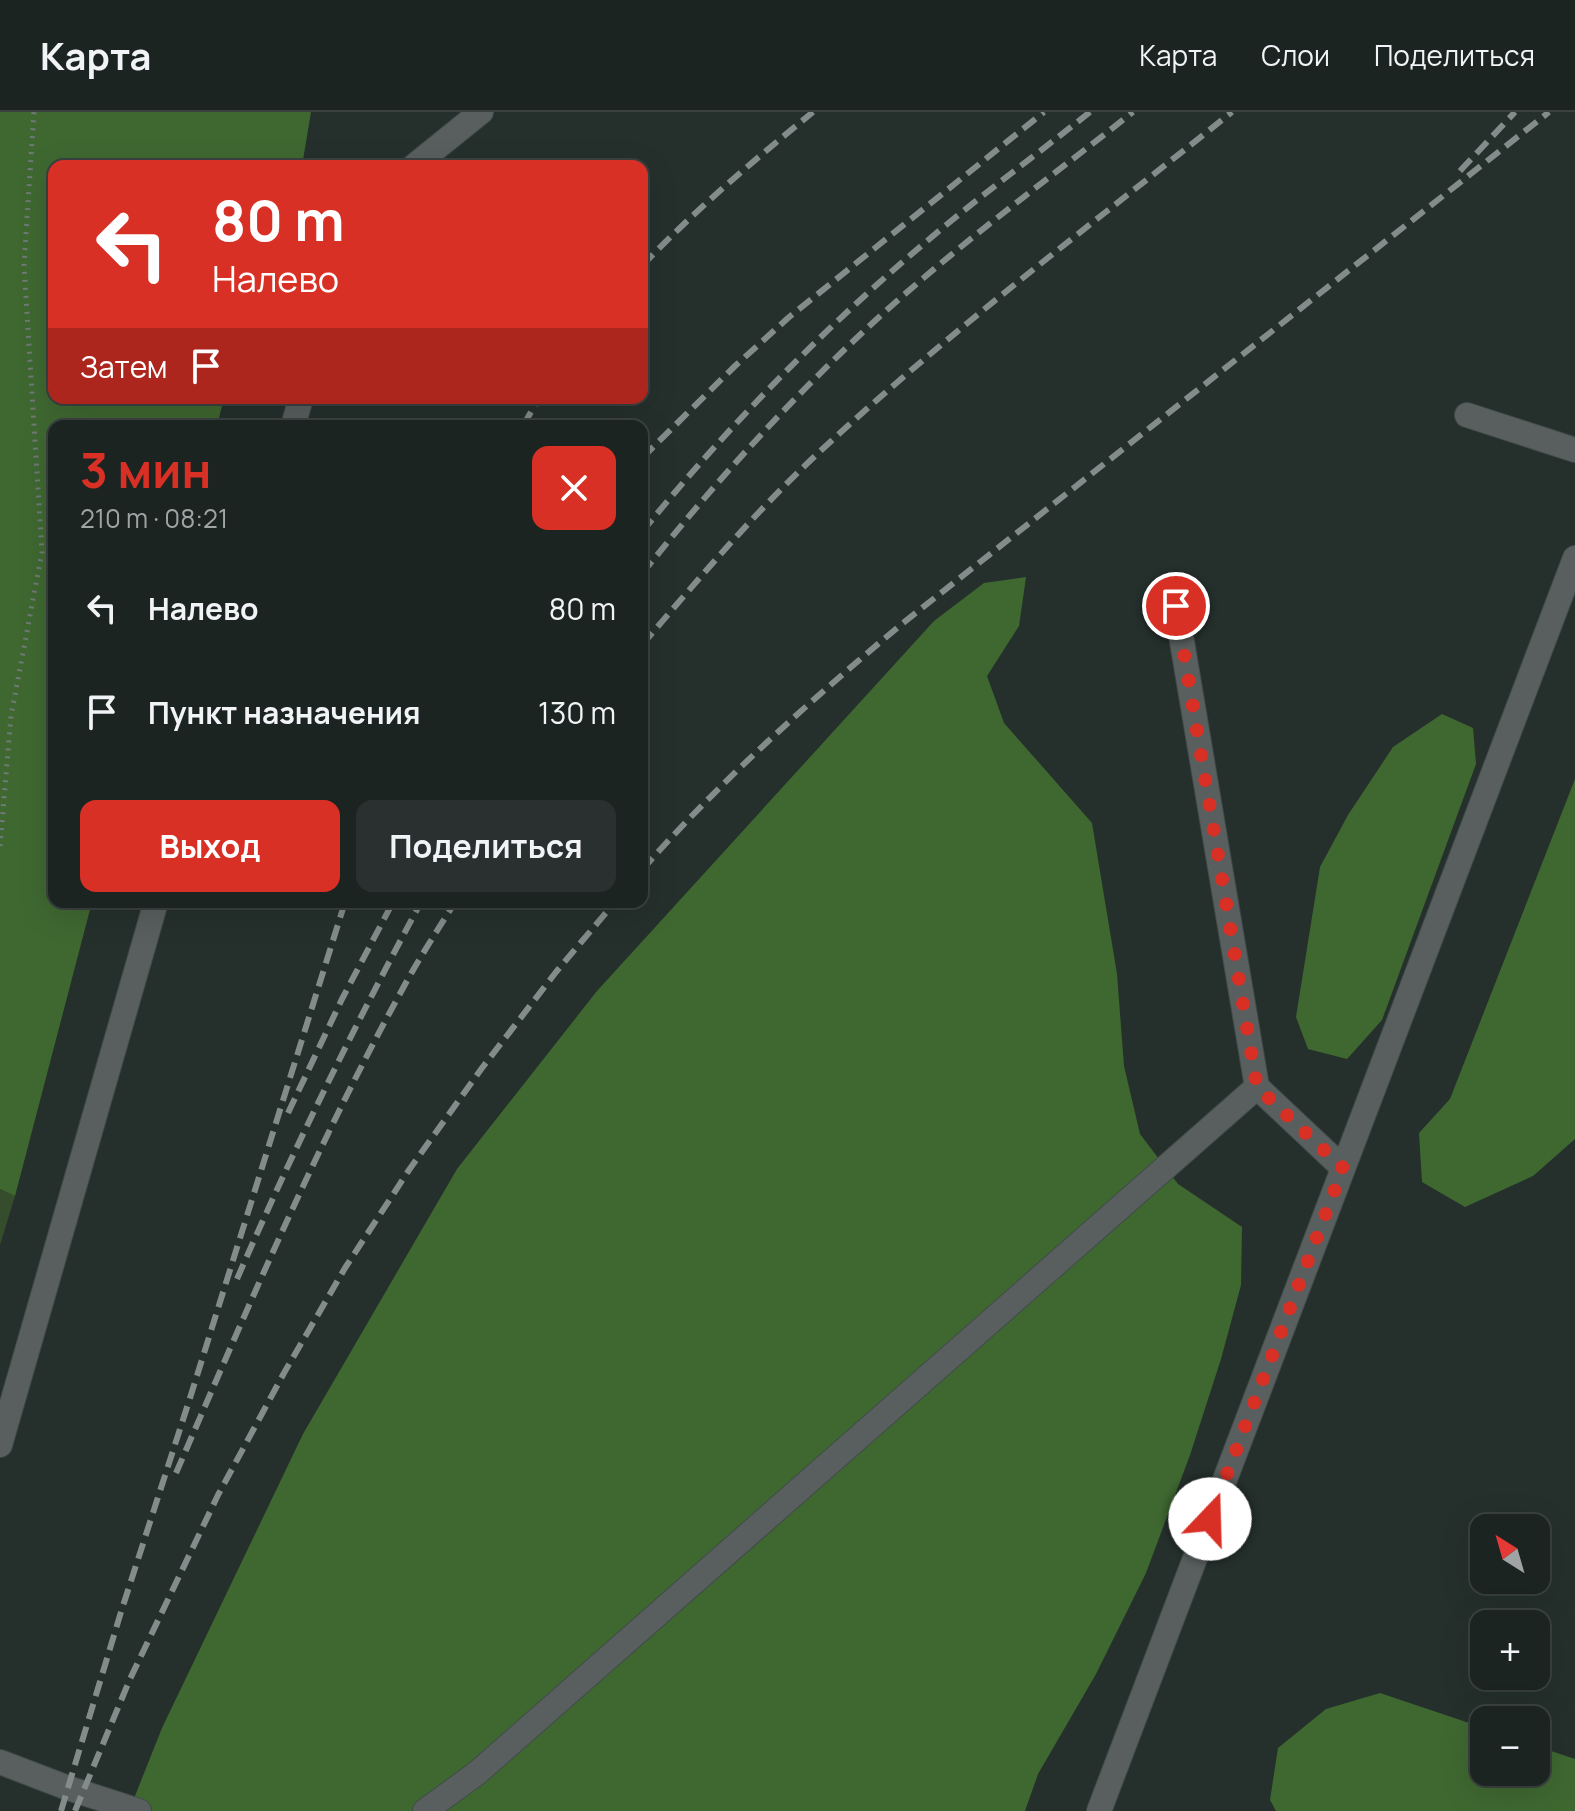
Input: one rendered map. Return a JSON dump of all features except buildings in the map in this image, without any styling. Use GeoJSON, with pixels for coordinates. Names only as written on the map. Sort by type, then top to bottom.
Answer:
{"type":"FeatureCollection","features":[{"type":"Feature","properties":{"kind":"lane"},"geometry":{"type":"LineString","coordinates":[[421,160],[481,112]]}},
{"type":"Feature","properties":{"kind":"lane"},"geometry":{"type":"LineString","coordinates":[[1467,415],[1575,450]]}},
{"type":"Feature","properties":{"kind":"lane"},"geometry":{"type":"LineString","coordinates":[[1099,1811],[1575,558]]}},
{"type":"Feature","properties":{"kind":"lane"},"geometry":{"type":"LineString","coordinates":[[1176,606],[1257,1087],[1343,1168]]}},
{"type":"Feature","properties":{"kind":"lane"},"geometry":{"type":"LineString","coordinates":[[0,1445],[154,908]]}},
{"type":"Feature","properties":{"kind":"lane"},"geometry":{"type":"LineString","coordinates":[[425,1811],[477,1773],[1257,1087]]}},
{"type":"Feature","properties":{"kind":"lane"},"geometry":{"type":"LineString","coordinates":[[0,1762],[139,1811]]}},
{"type":"Feature","properties":{"kind":"path"},"geometry":{"type":"LineString","coordinates":[[0,846],[11,716],[42,552],[24,265],[34,112]]}},
{"type":"Feature","properties":{"kind":"green space"},"geometry":{"type":"Polygon","coordinates":[[[0,112],[311,112],[303,160],[48,160],[48,404],[222,404],[218,420],[48,420],[48,908],[90,908],[15,1196],[0,1189],[0,112]]]}},
{"type":"Feature","properties":{"kind":"green space"},"geometry":{"type":"Polygon","coordinates":[[[1026,577],[1019,626],[987,676],[1004,723],[1092,823],[1117,974],[1124,1066],[1140,1134],[1178,1184],[1242,1227],[1241,1285],[1190,1455],[1146,1573],[1096,1674],[1038,1774],[1025,1811],[129,1811],[162,1728],[303,1434],[457,1169],[597,991],[934,621],[984,583],[1026,577]]]}},
{"type":"Feature","properties":{"kind":"green space"},"geometry":{"type":"Polygon","coordinates":[[[1442,714],[1473,728],[1476,764],[1382,1020],[1347,1059],[1308,1049],[1296,1017],[1320,867],[1348,815],[1393,747],[1442,714]]]}},
{"type":"Feature","properties":{"kind":"green space"},"geometry":{"type":"Polygon","coordinates":[[[1575,779],[1575,1139],[1533,1176],[1465,1207],[1422,1182],[1419,1133],[1450,1099],[1575,779]]]}},
{"type":"Feature","properties":{"kind":"green space"},"geometry":{"type":"Polygon","coordinates":[[[0,1189],[15,1196],[0,1245],[0,1189]]]}},
{"type":"Feature","properties":{"kind":"green space"},"geometry":{"type":"Polygon","coordinates":[[[1380,1693],[1470,1723],[1470,1786],[1550,1786],[1550,1751],[1575,1759],[1575,1811],[1276,1811],[1270,1800],[1278,1748],[1326,1709],[1380,1693]]]}},
{"type":"Feature","properties":{"kind":"railway"},"geometry":{"type":"LineString","coordinates":[[648,260],[725,186],[813,112]]}},
{"type":"Feature","properties":{"kind":"railway"},"geometry":{"type":"LineString","coordinates":[[648,452],[788,318],[1044,112]]}},
{"type":"Feature","properties":{"kind":"railway"},"geometry":{"type":"LineString","coordinates":[[648,525],[742,417],[851,308],[947,224],[1090,112]]}},
{"type":"Feature","properties":{"kind":"railway"},"geometry":{"type":"LineString","coordinates":[[648,567],[748,448],[864,331],[962,246],[1133,112]]}},
{"type":"Feature","properties":{"kind":"railway"},"geometry":{"type":"LineString","coordinates":[[648,638],[755,517],[828,444],[976,316],[1232,112]]}},
{"type":"Feature","properties":{"kind":"railway"},"geometry":{"type":"LineString","coordinates":[[1460,171],[1515,112]]}},
{"type":"Feature","properties":{"kind":"railway"},"geometry":{"type":"LineString","coordinates":[[648,863],[703,804],[768,742],[903,623],[1549,112]]}},
{"type":"Feature","properties":{"kind":"railway"},"geometry":{"type":"LineString","coordinates":[[526,420],[536,404]]}},
{"type":"Feature","properties":{"kind":"railway"},"geometry":{"type":"LineString","coordinates":[[61,1811],[343,908]]}},
{"type":"Feature","properties":{"kind":"railway"},"geometry":{"type":"LineString","coordinates":[[288,1113],[390,908]]}},
{"type":"Feature","properties":{"kind":"railway"},"geometry":{"type":"LineString","coordinates":[[237,1279],[325,1088],[418,908]]}},
{"type":"Feature","properties":{"kind":"railway"},"geometry":{"type":"LineString","coordinates":[[176,1473],[283,1229],[340,1108],[408,979],[451,908]]}},
{"type":"Feature","properties":{"kind":"railway"},"geometry":{"type":"LineString","coordinates":[[75,1811],[130,1679],[218,1495],[345,1268],[409,1170],[482,1068],[610,908]]}},
{"type":"Feature","properties":{"kind":"route"},"geometry":{"type":"LineString","coordinates":[[1176,606],[1257,1087],[1343,1168],[1210,1519]]}}]}
